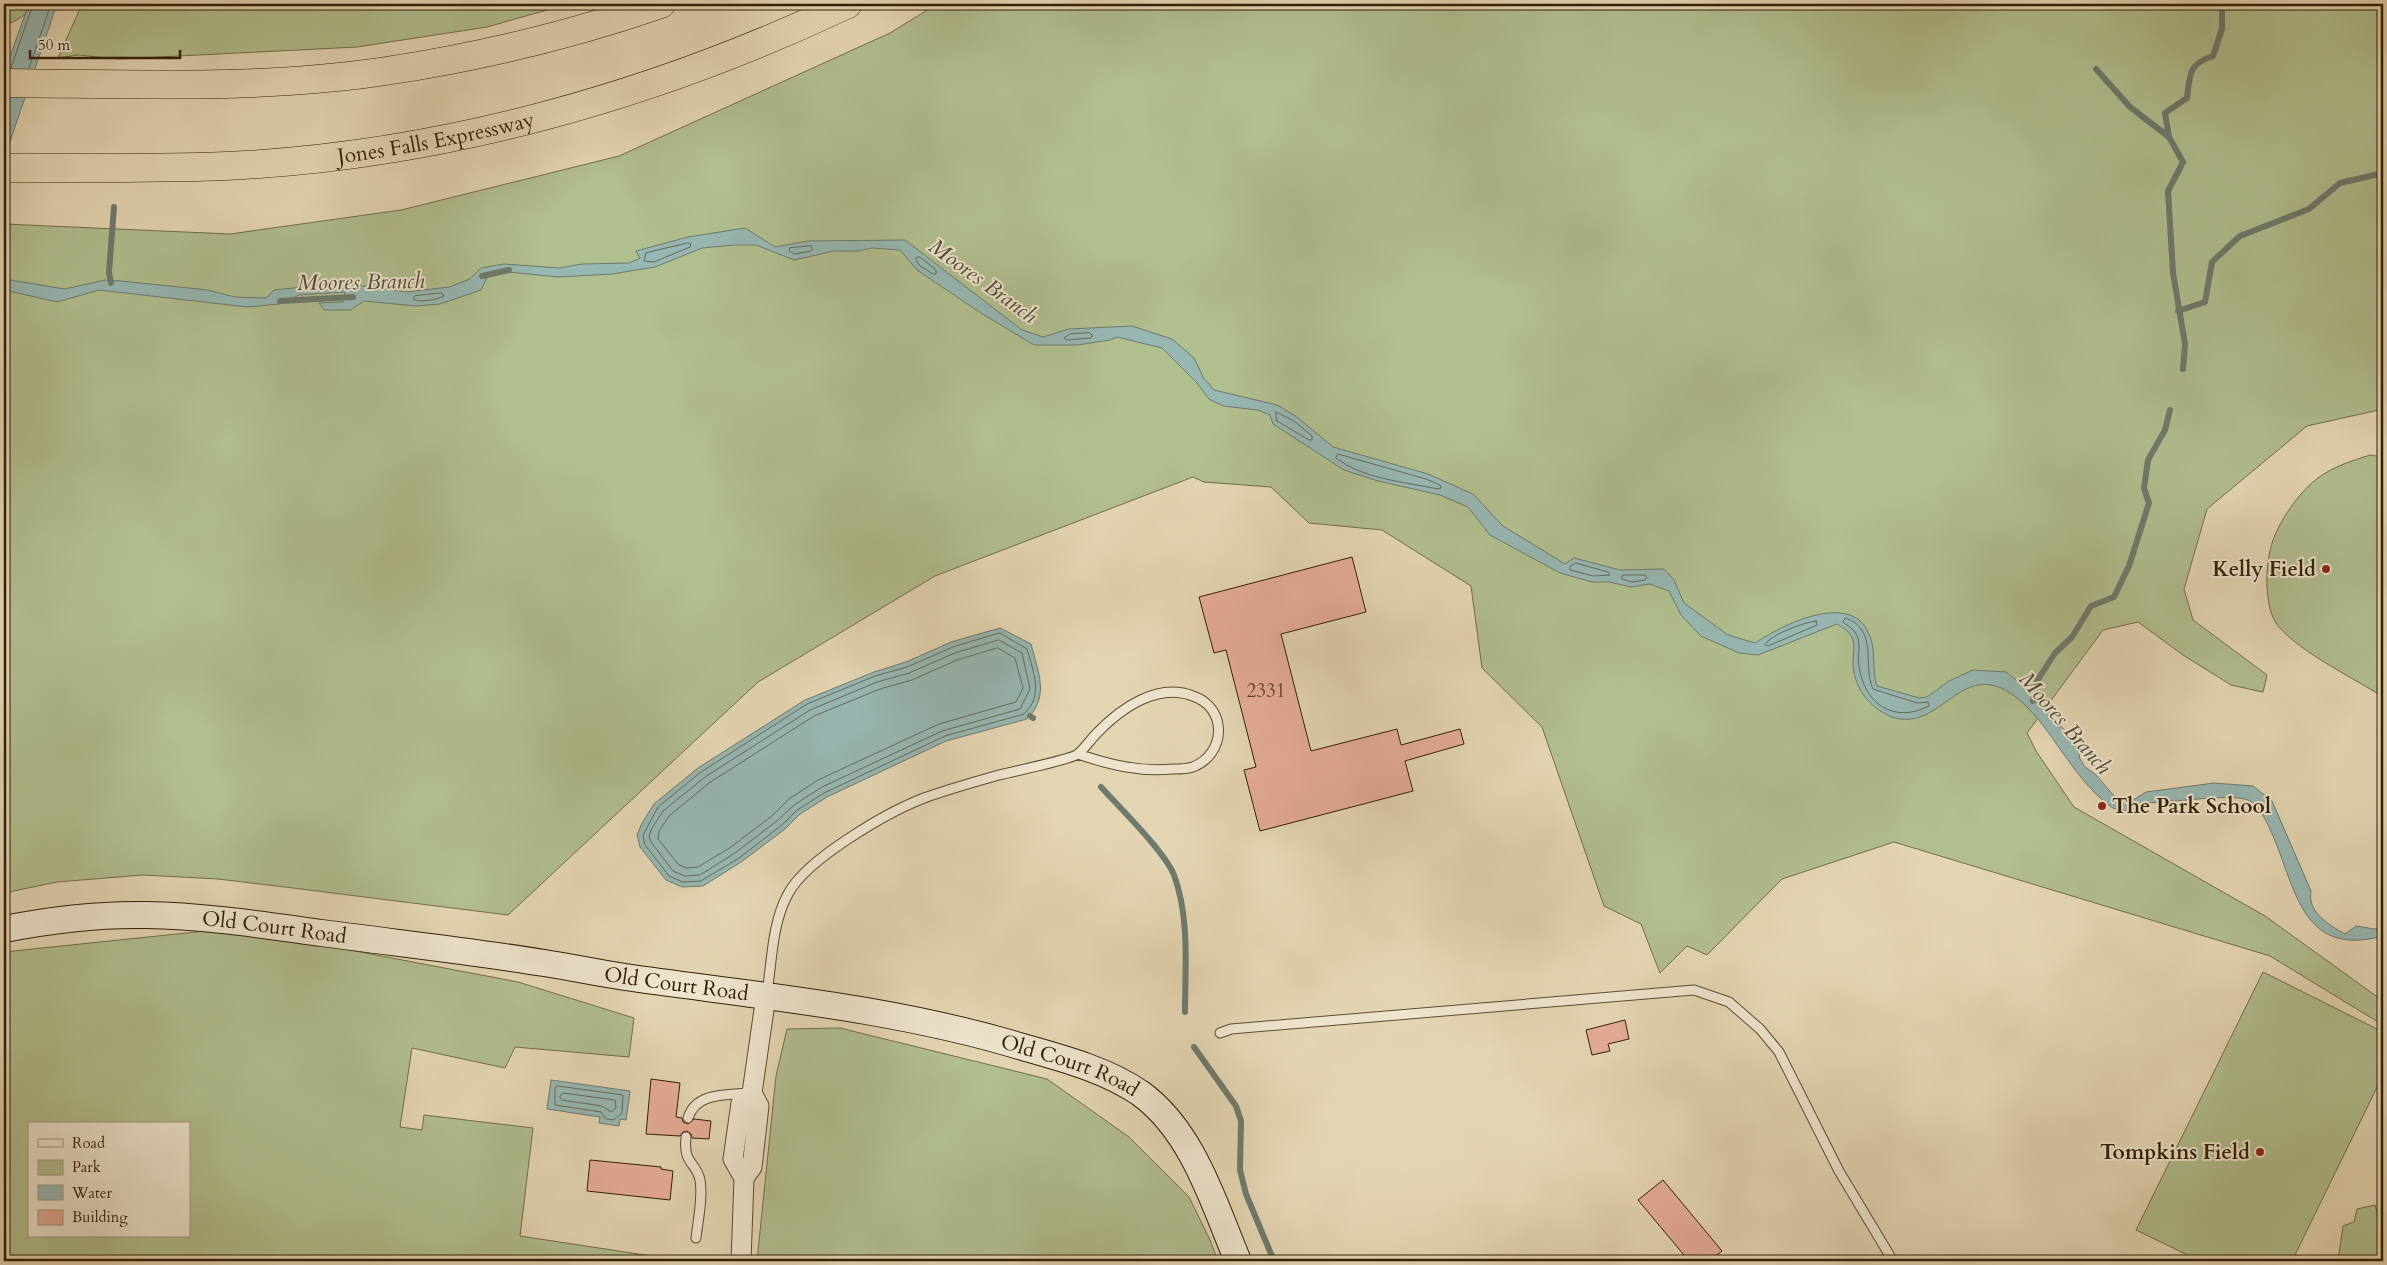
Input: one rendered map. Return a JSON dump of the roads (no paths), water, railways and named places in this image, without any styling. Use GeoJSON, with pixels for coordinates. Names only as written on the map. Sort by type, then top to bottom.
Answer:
{"type":"FeatureCollection","features":[{"type":"Feature","properties":{"kind":"highway"},"geometry":{"type":"LineString","coordinates":[[4,84],[222,84],[299,80],[385,71],[484,54],[556,37],[661,4]]}},
{"type":"Feature","properties":{"kind":"highway","name":"Jones Falls Expressway"},"geometry":{"type":"LineString","coordinates":[[4,168],[227,166],[391,149],[498,128],[576,108],[659,82],[734,54],[848,4]]}},
{"type":"Feature","properties":{"kind":"main road","name":"Old Court Road"},"geometry":{"type":"LineString","coordinates":[[4,929],[106,915],[184,916],[542,962],[621,976],[874,1012],[992,1037],[1066,1060],[1125,1085],[1153,1104],[1166,1118],[1185,1145],[1205,1184],[1238,1261]]}},
{"type":"Feature","properties":{"kind":"street"},"geometry":{"type":"LineString","coordinates":[[742,1261],[744,1178],[752,1167],[759,1106],[752,1093],[766,996]]}},
{"type":"Feature","properties":{"kind":"lane"},"geometry":{"type":"LineString","coordinates":[[766,996],[778,920],[788,893],[801,876],[823,856],[880,821],[923,799],[1078,754],[1116,714],[1140,700],[1170,692],[1193,695],[1208,704],[1217,716],[1216,746],[1206,759],[1192,768],[1131,770],[1078,754]]}},
{"type":"Feature","properties":{"kind":"lane"},"geometry":{"type":"LineString","coordinates":[[1220,1033],[1231,1029],[1694,990],[1729,1002],[1760,1029],[1779,1052],[1839,1171],[1893,1261]]}},
{"type":"Feature","properties":{"kind":"lane"},"geometry":{"type":"LineString","coordinates":[[688,1118],[690,1112],[701,1100],[711,1096],[752,1093]]}},
{"type":"Feature","properties":{"kind":"lane"},"geometry":{"type":"LineString","coordinates":[[686,1137],[685,1156],[699,1177],[701,1192],[696,1238]]}},
{"type":"Feature","properties":{"kind":"water"},"geometry":{"type":"Polygon","coordinates":[[[29,4],[57,4],[4,159],[4,73],[29,4]]]}},
{"type":"Feature","properties":{"kind":"water"},"geometry":{"type":"Polygon","coordinates":[[[745,228],[775,247],[808,241],[905,240],[1022,330],[1043,337],[1069,329],[1132,326],[1172,339],[1194,358],[1203,377],[1214,390],[1277,405],[1297,417],[1333,447],[1428,474],[1473,494],[1503,526],[1565,564],[1574,558],[1620,570],[1664,569],[1674,580],[1684,603],[1728,635],[1755,643],[1782,628],[1815,615],[1847,614],[1860,621],[1869,634],[1873,647],[1874,673],[1877,686],[1919,698],[1927,697],[1949,681],[1973,670],[2006,672],[2037,697],[2070,737],[2080,753],[2079,757],[2084,766],[2096,775],[2115,797],[2127,801],[2135,799],[2146,792],[2214,783],[2253,786],[2272,801],[2311,891],[2312,905],[2320,917],[2345,934],[2356,926],[2374,929],[2383,928],[2383,936],[2355,940],[2333,937],[2317,926],[2304,911],[2263,815],[2248,800],[2239,798],[2199,799],[2146,803],[2142,808],[2131,810],[2113,808],[2100,798],[2078,774],[2038,719],[2027,707],[2005,690],[1987,685],[1971,687],[1927,714],[1910,719],[1892,717],[1876,708],[1859,688],[1854,671],[1853,639],[1849,632],[1837,624],[1758,655],[1739,653],[1701,636],[1681,615],[1669,591],[1650,584],[1631,587],[1609,582],[1592,582],[1560,573],[1490,535],[1468,507],[1440,495],[1378,481],[1344,470],[1273,424],[1270,415],[1258,410],[1223,406],[1209,399],[1197,383],[1162,348],[1117,337],[1110,340],[1077,345],[1034,345],[981,313],[917,270],[900,250],[872,248],[858,251],[834,251],[794,260],[756,245],[702,248],[655,267],[612,274],[558,277],[498,271],[489,273],[481,290],[440,304],[416,306],[364,301],[351,310],[324,310],[319,303],[343,302],[345,292],[299,295],[280,304],[247,307],[99,290],[57,302],[9,291],[4,292],[4,279],[65,289],[105,280],[121,281],[208,290],[235,297],[266,298],[274,290],[341,283],[407,292],[449,287],[470,279],[481,268],[504,264],[559,268],[582,264],[629,263],[640,258],[636,251],[688,237],[745,228]]]}},
{"type":"Feature","properties":{"kind":"water"},"geometry":{"type":"Polygon","coordinates":[[[1000,628],[1031,644],[1039,674],[1040,693],[1034,710],[1027,719],[946,741],[827,797],[800,814],[785,829],[741,862],[703,886],[682,887],[666,880],[640,847],[637,835],[654,804],[698,768],[805,700],[874,672],[906,662],[951,642],[1000,628]]]}},
{"type":"Feature","properties":{"kind":"water"},"geometry":{"type":"Polygon","coordinates":[[[551,1080],[630,1091],[626,1120],[620,1119],[619,1126],[599,1123],[600,1117],[547,1109],[551,1080]]]}},
{"type":"Feature","properties":{"kind":"waterway"},"geometry":{"type":"LineString","coordinates":[[2183,369],[2185,344],[2173,273],[2168,191],[2183,162],[2169,137],[2165,113],[2187,98],[2192,71],[2199,63],[2213,56],[2222,29],[2222,4]]}},
{"type":"Feature","properties":{"kind":"waterway"},"geometry":{"type":"LineString","coordinates":[[2096,69],[2130,107],[2169,137]]}},
{"type":"Feature","properties":{"kind":"waterway"},"geometry":{"type":"LineString","coordinates":[[2178,311],[2205,302],[2212,262],[2240,236],[2309,209],[2340,183],[2383,173]]}},
{"type":"Feature","properties":{"kind":"waterway"},"geometry":{"type":"LineString","coordinates":[[111,283],[109,272],[114,207]]}},
{"type":"Feature","properties":{"kind":"waterway","name":"Moores Branch"},"geometry":{"type":"LineString","coordinates":[[482,276],[509,270]]}},
{"type":"Feature","properties":{"kind":"waterway","name":"Moores Branch"},"geometry":{"type":"LineString","coordinates":[[280,301],[353,297]]}},
{"type":"Feature","properties":{"kind":"waterway"},"geometry":{"type":"LineString","coordinates":[[2033,701],[2037,681],[2055,653],[2072,637],[2091,606],[2114,597],[2129,566],[2149,503],[2144,488],[2148,460],[2165,430],[2170,410]]}},
{"type":"Feature","properties":{"kind":"waterway"},"geometry":{"type":"LineString","coordinates":[[1101,787],[1152,842],[1174,875],[1179,891],[1185,926],[1185,1012]]}},
{"type":"Feature","properties":{"kind":"waterway"},"geometry":{"type":"LineString","coordinates":[[1194,1047],[1236,1106],[1241,1121],[1240,1170],[1246,1194],[1274,1261]]}},
{"type":"Feature","properties":{"kind":"place","name":"Kelly Field"},"geometry":{"type":"Point","coordinates":[2326,569]}},
{"type":"Feature","properties":{"kind":"place","name":"The Park School"},"geometry":{"type":"Point","coordinates":[2102,806]}},
{"type":"Feature","properties":{"kind":"place","name":"Tompkins Field"},"geometry":{"type":"Point","coordinates":[2260,1152]}}]}
